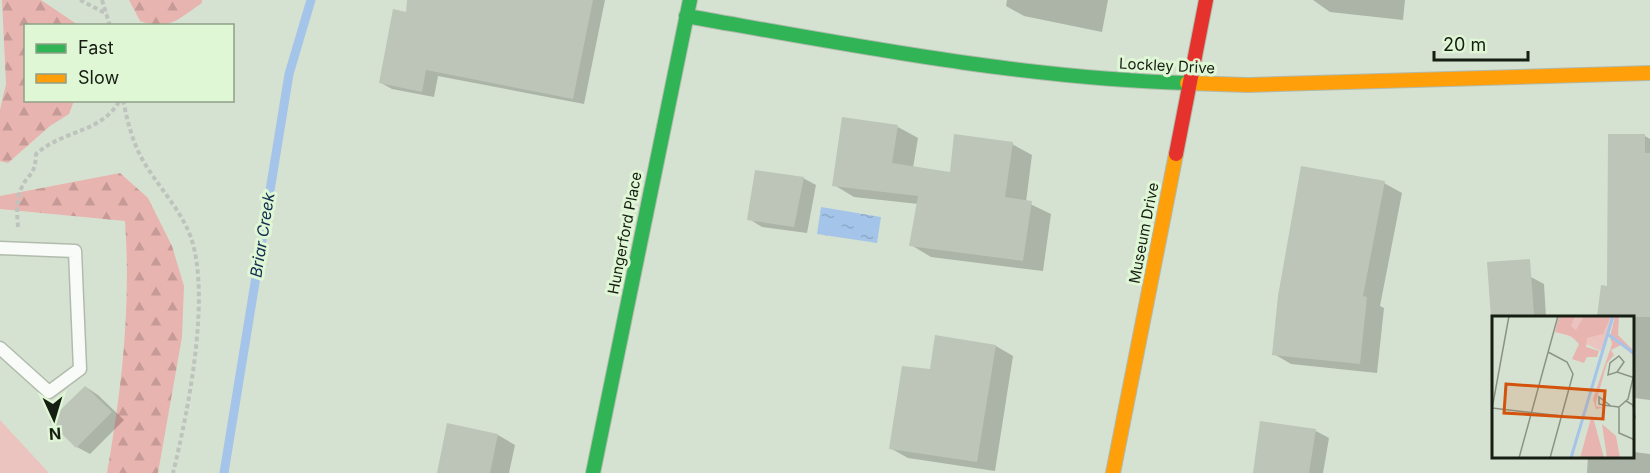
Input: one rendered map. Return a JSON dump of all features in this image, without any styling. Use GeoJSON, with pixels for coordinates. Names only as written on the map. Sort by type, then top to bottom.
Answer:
{"type":"FeatureCollection","features":[{"type":"Feature","properties":{"kind":"street","name":"Hungerford Place"},"geometry":{"type":"LineString","coordinates":[[592,473],[690,0]]}},
{"type":"Feature","properties":{"kind":"street","name":"Museum Drive"},"geometry":{"type":"LineString","coordinates":[[1113,473],[1206,0]]}},
{"type":"Feature","properties":{"kind":"street","name":"Lockley Drive"},"geometry":{"type":"LineString","coordinates":[[686,16],[855,45],[1098,78],[1190,84],[1248,85],[1650,73]]}},
{"type":"Feature","properties":{"kind":"lane"},"geometry":{"type":"LineString","coordinates":[[0,248],[75,251],[80,369],[49,392],[0,348]]}},
{"type":"Feature","properties":{"kind":"path"},"geometry":{"type":"LineString","coordinates":[[80,0],[107,14]]}},
{"type":"Feature","properties":{"kind":"path"},"geometry":{"type":"LineString","coordinates":[[102,0],[110,24]]}},
{"type":"Feature","properties":{"kind":"path"},"geometry":{"type":"LineString","coordinates":[[19,248],[17,206],[22,186],[35,169],[36,154],[56,140],[107,119],[120,102]]}},
{"type":"Feature","properties":{"kind":"path"},"geometry":{"type":"LineString","coordinates":[[122,102],[130,133],[140,154],[186,226],[199,265],[201,292],[195,344],[173,473]]}},
{"type":"Feature","properties":{"kind":"shaded area"},"geometry":{"type":"Polygon","coordinates":[[[0,420],[49,473],[0,473],[0,420]]]}},
{"type":"Feature","properties":{"kind":"green space"},"geometry":{"type":"Polygon","coordinates":[[[2,0],[41,0],[77,24],[24,24],[24,102],[74,102],[69,114],[50,126],[8,163],[0,161],[0,110],[6,84],[2,0]]]}},
{"type":"Feature","properties":{"kind":"green space"},"geometry":{"type":"Polygon","coordinates":[[[129,0],[202,0],[202,3],[173,22],[150,24],[140,21],[129,0]]]}},
{"type":"Feature","properties":{"kind":"green space"},"geometry":{"type":"Polygon","coordinates":[[[120,173],[148,198],[172,246],[184,286],[182,337],[158,473],[107,473],[124,347],[127,285],[125,221],[0,209],[0,196],[120,173]]]}},
{"type":"Feature","properties":{"kind":"water"},"geometry":{"type":"Polygon","coordinates":[[[821,207],[881,217],[877,243],[817,234],[821,207]]]}},
{"type":"Feature","properties":{"kind":"building"},"geometry":{"type":"Polygon","coordinates":[[[407,0],[593,0],[573,99],[426,70],[422,92],[379,83],[393,9],[406,12],[407,0]]]}},
{"type":"Feature","properties":{"kind":"building"},"geometry":{"type":"Polygon","coordinates":[[[842,117],[898,125],[892,163],[950,172],[954,134],[1013,142],[1005,197],[1032,201],[1023,261],[909,246],[918,196],[832,186],[842,117]]]}},
{"type":"Feature","properties":{"kind":"building"},"geometry":{"type":"Polygon","coordinates":[[[1608,134],[1645,134],[1645,153],[1650,153],[1650,317],[1597,316],[1601,285],[1607,286],[1608,134]]]}},
{"type":"Feature","properties":{"kind":"building"},"geometry":{"type":"Polygon","coordinates":[[[1301,166],[1385,181],[1363,296],[1367,297],[1360,364],[1272,355],[1278,296],[1301,166]]]}},
{"type":"Feature","properties":{"kind":"building"},"geometry":{"type":"Polygon","coordinates":[[[755,170],[804,177],[794,227],[747,220],[755,170]]]}},
{"type":"Feature","properties":{"kind":"building"},"geometry":{"type":"Polygon","coordinates":[[[1530,259],[1534,315],[1492,316],[1491,318],[1487,262],[1530,259]]]}},
{"type":"Feature","properties":{"kind":"building"},"geometry":{"type":"Polygon","coordinates":[[[935,335],[996,345],[977,462],[889,449],[902,366],[930,369],[935,335]]]}},
{"type":"Feature","properties":{"kind":"building"},"geometry":{"type":"Polygon","coordinates":[[[85,386],[112,412],[76,448],[49,421],[85,386]]]}},
{"type":"Feature","properties":{"kind":"building"},"geometry":{"type":"Polygon","coordinates":[[[1260,421],[1316,429],[1309,473],[1253,473],[1260,421]]]}},
{"type":"Feature","properties":{"kind":"building"},"geometry":{"type":"Polygon","coordinates":[[[447,423],[498,434],[490,473],[437,473],[447,423]]]}},
{"type":"Feature","properties":{"kind":"waterway","name":"Briar Creek"},"geometry":{"type":"LineString","coordinates":[[224,473],[289,74],[311,0]]}},
{"type":"Feature","properties":{"kind":"traffic: fast"},"geometry":{"type":"LineString","coordinates":[[593,473],[690,0]]}},
{"type":"Feature","properties":{"kind":"traffic: fast"},"geometry":{"type":"LineString","coordinates":[[686,16],[873,49],[998,67],[1124,80],[1187,83]]}},
{"type":"Feature","properties":{"kind":"traffic: slow"},"geometry":{"type":"LineString","coordinates":[[1187,83],[1248,85],[1650,73]]}},
{"type":"Feature","properties":{"kind":"traffic: slow"},"geometry":{"type":"LineString","coordinates":[[1113,473],[1176,154]]}},
{"type":"Feature","properties":{"kind":"traffic: jam"},"geometry":{"type":"LineString","coordinates":[[1176,154],[1206,0]]}}]}
